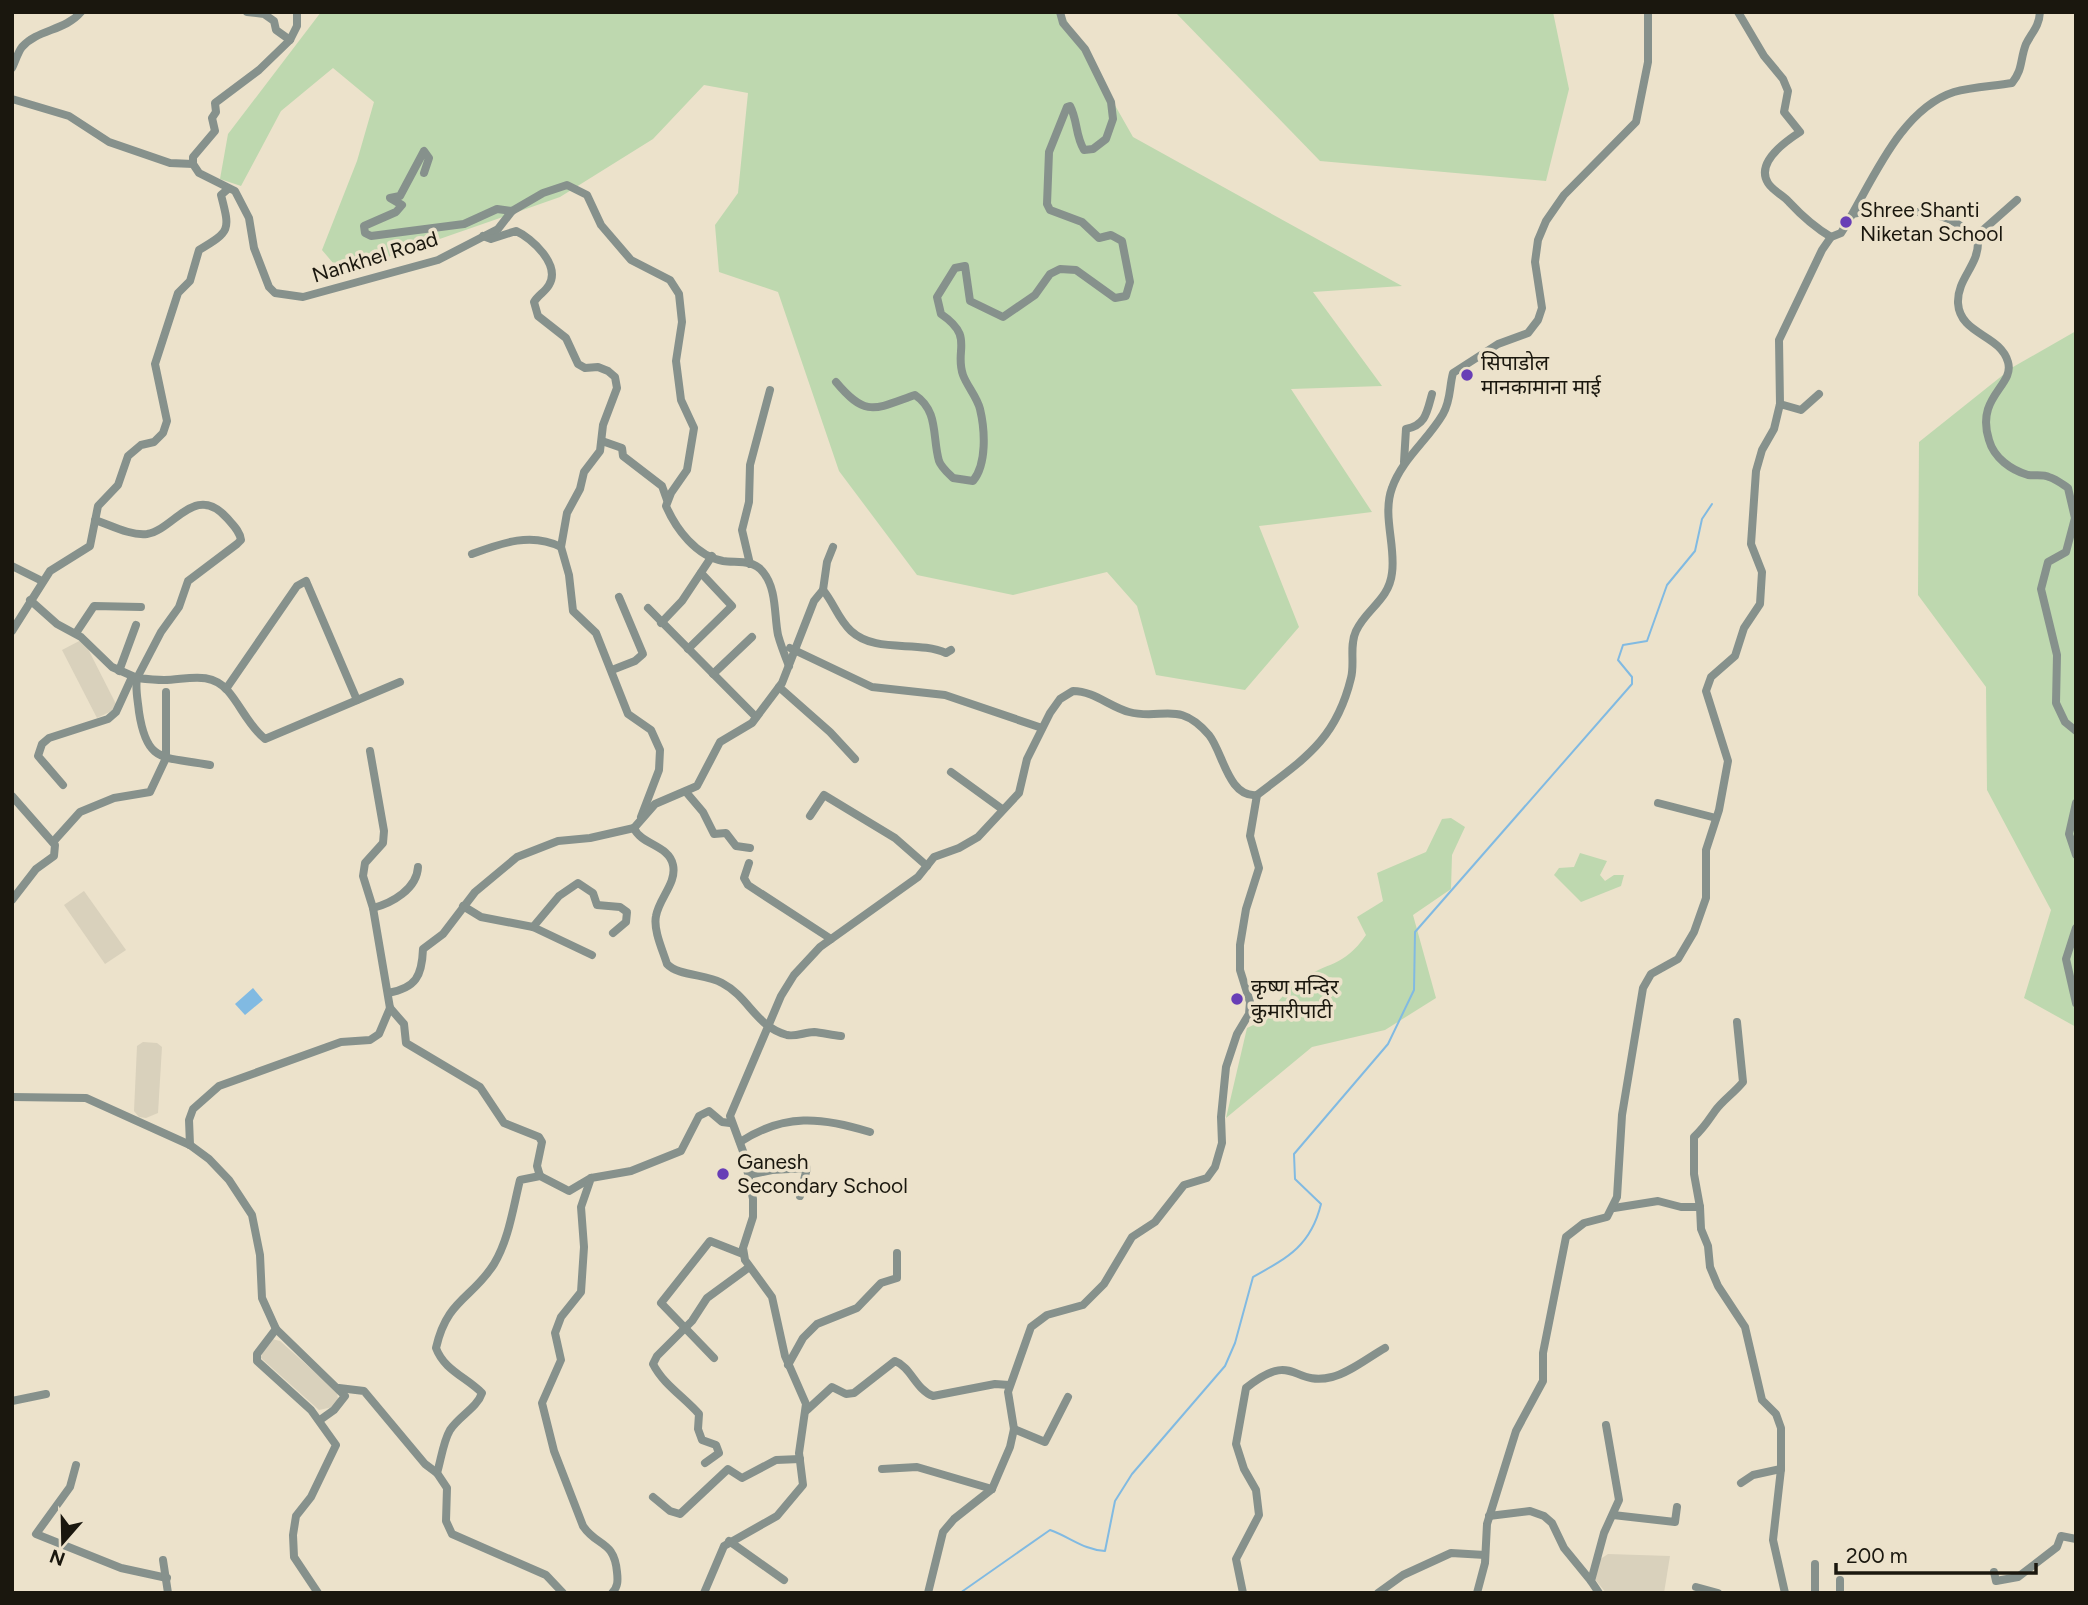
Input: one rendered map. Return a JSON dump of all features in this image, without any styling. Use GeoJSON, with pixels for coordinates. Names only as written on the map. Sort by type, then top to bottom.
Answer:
{"type":"FeatureCollection","features":[{"type":"Feature","properties":{"kind":"street"},"geometry":{"type":"LineString","coordinates":[[12,68],[22,47],[48,32],[71,24],[81,12]]}},
{"type":"Feature","properties":{"kind":"street"},"geometry":{"type":"LineString","coordinates":[[247,12],[264,14],[274,21],[276,30],[290,40]]}},
{"type":"Feature","properties":{"kind":"street"},"geometry":{"type":"LineString","coordinates":[[192,164],[193,157],[215,131],[212,118],[216,112],[215,103],[259,70],[290,40],[297,26],[297,12]]}},
{"type":"Feature","properties":{"kind":"street"},"geometry":{"type":"LineString","coordinates":[[836,382],[854,403],[877,409],[915,395],[925,402],[934,422],[940,463],[953,478],[973,481],[981,472],[983,457],[980,408],[962,372],[964,347],[954,323],[941,314],[937,297],[955,268],[965,265],[970,301],[1003,317],[1035,295],[1050,274],[1060,269],[1076,270],[1115,298],[1126,296],[1130,282],[1122,241],[1111,235],[1099,239],[1082,222],[1050,210],[1047,204],[1049,152],[1067,107],[1070,106],[1076,118],[1076,137],[1084,150],[1093,149],[1106,139],[1113,119],[1111,102],[1085,49],[1063,23],[1060,12]]}},
{"type":"Feature","properties":{"kind":"street"},"geometry":{"type":"LineString","coordinates":[[928,1593],[943,1532],[954,1519],[992,1489],[1010,1447],[1014,1429],[1008,1401],[1009,1385],[1031,1327],[1047,1315],[1083,1306],[1104,1284],[1132,1237],[1155,1222],[1184,1185],[1207,1178],[1215,1167],[1222,1143],[1221,1117],[1226,1067],[1237,1034],[1249,1014],[1250,1002],[1240,970],[1240,945],[1246,909],[1259,868],[1250,836],[1256,795],[1305,759],[1328,734],[1338,718],[1352,674],[1355,632],[1380,603],[1391,580],[1390,492],[1404,465],[1442,416],[1450,400],[1452,379],[1457,368],[1498,344],[1528,333],[1538,320],[1542,307],[1535,262],[1538,240],[1546,221],[1569,189],[1636,122],[1648,62],[1648,12]]}},
{"type":"Feature","properties":{"kind":"street"},"geometry":{"type":"LineString","coordinates":[[1738,12],[1764,56],[1783,79],[1788,91],[1784,112],[1800,132],[1780,144],[1768,162],[1765,175],[1768,183],[1796,212],[1831,237]]}},
{"type":"Feature","properties":{"kind":"street"},"geometry":{"type":"LineString","coordinates":[[1477,1593],[1483,1575],[1485,1532],[1489,1516],[1516,1431],[1540,1392],[1543,1353],[1566,1237],[1584,1223],[1607,1217],[1614,1208],[1622,1115],[1643,988],[1651,974],[1678,959],[1699,919],[1707,887],[1706,850],[1728,761],[1706,691],[1711,677],[1735,656],[1744,628],[1760,604],[1762,572],[1751,544],[1753,489],[1759,458],[1774,429],[1780,404],[1779,340],[1831,237],[1841,233],[1887,151],[1924,110],[1954,92],[2012,83],[2021,73],[2025,47],[2039,25],[2040,12]]}},
{"type":"Feature","properties":{"kind":"street","name":"Nankhel Road"},"geometry":{"type":"LineString","coordinates":[[12,99],[69,116],[109,142],[170,163],[192,164],[199,173],[235,191],[249,218],[254,248],[269,287],[288,296],[303,297],[352,281],[391,275],[438,260],[498,229],[512,211],[543,193],[567,185],[587,195],[601,225],[631,260],[670,280],[679,294],[682,322],[676,361],[681,400],[694,428],[687,470],[667,500]]}},
{"type":"Feature","properties":{"kind":"street"},"geometry":{"type":"LineString","coordinates":[[424,173],[429,158],[424,150],[400,196],[390,198],[402,205],[396,212],[364,226],[365,233],[371,236],[464,224],[497,209],[512,211]]}},
{"type":"Feature","properties":{"kind":"street"},"geometry":{"type":"LineString","coordinates":[[12,631],[42,581],[58,563],[90,546],[97,506],[118,485],[128,456],[141,445],[154,442],[163,433],[167,421],[155,364],[178,293],[190,281],[199,250],[219,238],[226,228],[228,216],[221,195],[228,189]]}},
{"type":"Feature","properties":{"kind":"street"},"geometry":{"type":"LineString","coordinates":[[1975,238],[2017,200]]}},
{"type":"Feature","properties":{"kind":"street"},"geometry":{"type":"LineString","coordinates":[[1853,214],[1903,211],[1937,214],[1950,218],[1975,238],[1978,251],[1958,292],[1959,313],[1969,327],[1995,343],[2008,359],[2010,371],[2006,381],[1993,394],[1986,410],[1986,428],[1990,444],[2000,459],[2014,470],[2030,475],[2048,476],[2068,488],[2075,518],[2066,552],[2048,562],[2040,589],[2057,655],[2056,703],[2065,722],[2076,731]]}},
{"type":"Feature","properties":{"kind":"street"},"geometry":{"type":"LineString","coordinates":[[388,993],[408,988],[424,965],[423,949],[443,934],[475,892],[517,857],[558,841],[590,838],[634,828],[659,770],[660,750],[651,730],[628,714],[596,634],[573,611],[569,575],[561,547],[566,513],[580,489],[584,471],[597,459],[606,417],[617,388],[615,377],[598,367],[585,368],[578,363],[566,338],[538,316],[534,302],[551,281],[552,268],[544,254],[516,231],[491,239],[483,236]]}},
{"type":"Feature","properties":{"kind":"street"},"geometry":{"type":"LineString","coordinates":[[750,564],[742,530],[749,502],[750,465],[770,390]]}},
{"type":"Feature","properties":{"kind":"street"},"geometry":{"type":"LineString","coordinates":[[1404,465],[1406,429],[1417,426],[1425,419],[1432,394]]}},
{"type":"Feature","properties":{"kind":"street"},"geometry":{"type":"LineString","coordinates":[[1780,404],[1801,410],[1819,394]]}},
{"type":"Feature","properties":{"kind":"street"},"geometry":{"type":"LineString","coordinates":[[602,441],[622,448],[623,456],[662,486],[674,523],[697,549],[721,561],[750,564],[764,573],[772,589],[781,645],[789,666]]}},
{"type":"Feature","properties":{"kind":"street"},"geometry":{"type":"LineString","coordinates":[[63,785],[38,755],[42,744],[50,738],[108,719],[116,712],[161,632],[179,607],[188,581],[242,540],[240,534],[218,510],[198,506],[175,515],[153,533],[143,535],[95,520]]}},
{"type":"Feature","properties":{"kind":"street"},"geometry":{"type":"LineString","coordinates":[[472,554],[505,541],[528,539],[561,547]]}},
{"type":"Feature","properties":{"kind":"street"},"geometry":{"type":"LineString","coordinates":[[640,817],[667,797],[686,792],[703,781],[720,742],[756,718],[779,687],[814,601],[823,590],[827,562],[833,547]]}},
{"type":"Feature","properties":{"kind":"street"},"geometry":{"type":"LineString","coordinates":[[661,622],[681,601],[712,556]]}},
{"type":"Feature","properties":{"kind":"street"},"geometry":{"type":"LineString","coordinates":[[12,566],[42,581]]}},
{"type":"Feature","properties":{"kind":"street"},"geometry":{"type":"LineString","coordinates":[[688,649],[732,606],[701,573]]}},
{"type":"Feature","properties":{"kind":"street"},"geometry":{"type":"LineString","coordinates":[[226,688],[297,586],[306,581],[356,700]]}},
{"type":"Feature","properties":{"kind":"street"},"geometry":{"type":"LineString","coordinates":[[823,590],[839,619],[854,634],[881,644],[933,647],[946,653],[951,650]]}},
{"type":"Feature","properties":{"kind":"street"},"geometry":{"type":"LineString","coordinates":[[612,670],[635,662],[643,654],[619,597]]}},
{"type":"Feature","properties":{"kind":"street"},"geometry":{"type":"LineString","coordinates":[[30,600],[57,624],[76,633],[119,671],[134,678],[165,680],[194,676],[226,688],[242,715],[265,738],[400,682]]}},
{"type":"Feature","properties":{"kind":"street"},"geometry":{"type":"LineString","coordinates":[[76,633],[94,606],[141,607]]}},
{"type":"Feature","properties":{"kind":"street"},"geometry":{"type":"LineString","coordinates":[[648,608],[756,718]]}},
{"type":"Feature","properties":{"kind":"street"},"geometry":{"type":"LineString","coordinates":[[119,671],[136,625]]}},
{"type":"Feature","properties":{"kind":"street"},"geometry":{"type":"LineString","coordinates":[[713,674],[751,637]]}},
{"type":"Feature","properties":{"kind":"street"},"geometry":{"type":"LineString","coordinates":[[781,645],[872,687],[945,695],[1042,728]]}},
{"type":"Feature","properties":{"kind":"street"},"geometry":{"type":"LineString","coordinates":[[134,678],[143,739],[151,750],[166,758],[210,765]]}},
{"type":"Feature","properties":{"kind":"street"},"geometry":{"type":"LineString","coordinates":[[779,687],[830,732],[855,759]]}},
{"type":"Feature","properties":{"kind":"street"},"geometry":{"type":"LineString","coordinates":[[704,1593],[720,1552],[729,1541],[767,1524],[795,1497],[803,1485],[800,1459],[807,1410],[788,1365],[775,1305],[748,1268],[743,1254],[754,1208],[740,1142],[730,1123],[733,1105],[781,996],[794,975],[811,954],[912,882],[939,853],[959,848],[978,837],[1019,793],[1024,766],[1042,728],[1055,704],[1073,691],[1092,694],[1132,713],[1176,713],[1209,736],[1228,774],[1239,789],[1256,795]]}},
{"type":"Feature","properties":{"kind":"street"},"geometry":{"type":"LineString","coordinates":[[53,842],[80,812],[114,798],[150,792],[166,758],[166,692]]}},
{"type":"Feature","properties":{"kind":"street"},"geometry":{"type":"LineString","coordinates":[[190,1145],[189,1120],[193,1108],[219,1086],[341,1042],[369,1040],[379,1034],[390,1008],[373,908],[363,878],[364,865],[383,843],[384,831],[370,751]]}},
{"type":"Feature","properties":{"kind":"street"},"geometry":{"type":"LineString","coordinates":[[951,772],[1002,809]]}},
{"type":"Feature","properties":{"kind":"street"},"geometry":{"type":"LineString","coordinates":[[686,792],[703,812],[714,834],[726,833],[736,846],[750,848]]}},
{"type":"Feature","properties":{"kind":"street"},"geometry":{"type":"LineString","coordinates":[[810,816],[824,795],[895,838],[927,866]]}},
{"type":"Feature","properties":{"kind":"street"},"geometry":{"type":"LineString","coordinates":[[12,796],[53,842],[54,856],[36,869],[12,900]]}},
{"type":"Feature","properties":{"kind":"street"},"geometry":{"type":"LineString","coordinates":[[1658,803],[1716,818]]}},
{"type":"Feature","properties":{"kind":"street"},"geometry":{"type":"LineString","coordinates":[[2076,803],[2069,834],[2076,855]]}},
{"type":"Feature","properties":{"kind":"street"},"geometry":{"type":"LineString","coordinates":[[634,828],[637,834],[667,854],[673,864],[674,875],[655,920],[667,964],[677,971],[699,973],[721,982],[741,995],[759,1021],[768,1028],[790,1036],[813,1032],[841,1036]]}},
{"type":"Feature","properties":{"kind":"street"},"geometry":{"type":"LineString","coordinates":[[749,863],[744,878],[748,885],[831,939]]}},
{"type":"Feature","properties":{"kind":"street"},"geometry":{"type":"LineString","coordinates":[[373,908],[389,904],[404,892],[417,876],[418,866]]}},
{"type":"Feature","properties":{"kind":"street"},"geometry":{"type":"LineString","coordinates":[[533,927],[559,896],[578,883],[593,894],[597,905],[620,907],[627,912],[626,922],[612,933]]}},
{"type":"Feature","properties":{"kind":"street"},"geometry":{"type":"LineString","coordinates":[[463,906],[481,917],[533,927],[593,955]]}},
{"type":"Feature","properties":{"kind":"street"},"geometry":{"type":"LineString","coordinates":[[2076,928],[2066,958],[2076,1003]]}},
{"type":"Feature","properties":{"kind":"street"},"geometry":{"type":"LineString","coordinates":[[390,1008],[404,1024],[407,1043],[480,1087],[504,1122],[539,1137],[542,1142],[537,1166],[540,1176]]}},
{"type":"Feature","properties":{"kind":"street"},"geometry":{"type":"LineString","coordinates":[[1737,1022],[1742,1082],[1730,1099],[1716,1110],[1709,1125],[1694,1137],[1694,1174],[1701,1229],[1708,1246],[1710,1267],[1718,1286],[1745,1327],[1762,1400],[1776,1414],[1781,1428],[1781,1469],[1773,1540],[1784,1593]]}},
{"type":"Feature","properties":{"kind":"street"},"geometry":{"type":"LineString","coordinates":[[12,1097],[86,1098],[190,1145],[229,1180],[252,1215],[260,1255],[262,1298],[276,1329],[345,1396],[334,1410],[320,1420]]}},
{"type":"Feature","properties":{"kind":"street"},"geometry":{"type":"LineString","coordinates":[[437,1473],[449,1433],[463,1413],[480,1401],[482,1393],[469,1380],[441,1363],[436,1348],[439,1333],[451,1309],[493,1266],[504,1245],[520,1180],[540,1176],[569,1191],[592,1178],[631,1171],[681,1151],[699,1116],[709,1111],[722,1122],[730,1123]]}},
{"type":"Feature","properties":{"kind":"street"},"geometry":{"type":"LineString","coordinates":[[740,1142],[758,1130],[787,1121],[833,1121],[870,1132]]}},
{"type":"Feature","properties":{"kind":"street"},"geometry":{"type":"LineString","coordinates":[[748,1175],[807,1168],[800,1196]]}},
{"type":"Feature","properties":{"kind":"street"},"geometry":{"type":"LineString","coordinates":[[592,1178],[581,1207],[584,1247],[581,1292],[561,1317],[555,1333],[561,1360],[542,1403],[554,1451],[583,1526],[589,1536],[612,1550],[618,1581],[612,1593]]}},
{"type":"Feature","properties":{"kind":"street"},"geometry":{"type":"LineString","coordinates":[[1614,1208],[1658,1201],[1681,1207],[1700,1207]]}},
{"type":"Feature","properties":{"kind":"street"},"geometry":{"type":"LineString","coordinates":[[714,1358],[662,1307],[664,1299],[710,1241],[743,1254]]}},
{"type":"Feature","properties":{"kind":"street"},"geometry":{"type":"LineString","coordinates":[[788,1365],[803,1338],[817,1324],[857,1308],[881,1283],[897,1278],[897,1253]]}},
{"type":"Feature","properties":{"kind":"street"},"geometry":{"type":"LineString","coordinates":[[705,1463],[719,1453],[716,1446],[702,1440],[698,1429],[699,1414],[681,1394],[659,1377],[653,1364],[657,1356],[684,1330],[707,1298],[748,1268]]}},
{"type":"Feature","properties":{"kind":"street"},"geometry":{"type":"LineString","coordinates":[[276,1329],[257,1354],[257,1361],[320,1420],[336,1445],[311,1497],[296,1516],[293,1535],[294,1557],[318,1593]]}},
{"type":"Feature","properties":{"kind":"street"},"geometry":{"type":"LineString","coordinates":[[1243,1593],[1236,1559],[1259,1515],[1256,1490],[1244,1469],[1236,1444],[1246,1388],[1266,1372],[1289,1368],[1310,1378],[1332,1377],[1384,1348]]}},
{"type":"Feature","properties":{"kind":"street"},"geometry":{"type":"LineString","coordinates":[[807,1410],[832,1387],[846,1394],[854,1393],[895,1361],[902,1364],[925,1392],[933,1396],[1001,1384],[1009,1385]]}},
{"type":"Feature","properties":{"kind":"street"},"geometry":{"type":"LineString","coordinates":[[339,1388],[364,1391],[425,1464],[437,1473],[447,1488],[446,1521],[452,1534],[547,1575],[563,1593]]}},
{"type":"Feature","properties":{"kind":"street"},"geometry":{"type":"LineString","coordinates":[[12,1401],[46,1394]]}},
{"type":"Feature","properties":{"kind":"street"},"geometry":{"type":"LineString","coordinates":[[1014,1429],[1045,1443],[1068,1397]]}},
{"type":"Feature","properties":{"kind":"street"},"geometry":{"type":"LineString","coordinates":[[1591,1581],[1604,1533],[1619,1500],[1606,1425]]}},
{"type":"Feature","properties":{"kind":"street"},"geometry":{"type":"LineString","coordinates":[[653,1497],[670,1511],[680,1514],[728,1469],[742,1478],[776,1460],[800,1459]]}},
{"type":"Feature","properties":{"kind":"street"},"geometry":{"type":"LineString","coordinates":[[76,1465],[71,1487],[36,1534],[121,1568],[167,1578]]}},
{"type":"Feature","properties":{"kind":"street"},"geometry":{"type":"LineString","coordinates":[[882,1469],[917,1467],[992,1489]]}},
{"type":"Feature","properties":{"kind":"street"},"geometry":{"type":"LineString","coordinates":[[1741,1483],[1753,1475],[1781,1469]]}},
{"type":"Feature","properties":{"kind":"street"},"geometry":{"type":"LineString","coordinates":[[1613,1515],[1675,1522],[1677,1507]]}},
{"type":"Feature","properties":{"kind":"street"},"geometry":{"type":"LineString","coordinates":[[1489,1516],[1531,1511],[1544,1516],[1552,1522],[1564,1548],[1599,1593]]}},
{"type":"Feature","properties":{"kind":"street"},"geometry":{"type":"LineString","coordinates":[[1994,1572],[1996,1581],[2018,1577],[2057,1547],[2061,1536],[2076,1539]]}},
{"type":"Feature","properties":{"kind":"street"},"geometry":{"type":"LineString","coordinates":[[729,1541],[784,1580]]}},
{"type":"Feature","properties":{"kind":"street"},"geometry":{"type":"LineString","coordinates":[[1378,1593],[1404,1575],[1451,1553],[1485,1555]]}},
{"type":"Feature","properties":{"kind":"street"},"geometry":{"type":"LineString","coordinates":[[163,1560],[168,1593]]}},
{"type":"Feature","properties":{"kind":"street"},"geometry":{"type":"LineString","coordinates":[[1815,1564],[1815,1593]]}},
{"type":"Feature","properties":{"kind":"street"},"geometry":{"type":"LineString","coordinates":[[1840,1580],[1840,1593]]}},
{"type":"Feature","properties":{"kind":"street"},"geometry":{"type":"LineString","coordinates":[[1696,1587],[1718,1593]]}},
{"type":"Feature","properties":{"kind":"shaded area"},"geometry":{"type":"Polygon","coordinates":[[[83,639],[118,708],[97,718],[62,650],[83,639]]]}},
{"type":"Feature","properties":{"kind":"shaded area"},"geometry":{"type":"Polygon","coordinates":[[[84,891],[126,950],[105,964],[64,905],[84,891]]]}},
{"type":"Feature","properties":{"kind":"shaded area"},"geometry":{"type":"Polygon","coordinates":[[[143,1042],[157,1043],[162,1047],[158,1113],[146,1118],[139,1117],[134,1111],[137,1046],[143,1042]]]}},
{"type":"Feature","properties":{"kind":"shaded area"},"geometry":{"type":"Polygon","coordinates":[[[272,1339],[280,1341],[337,1392],[338,1399],[333,1407],[319,1410],[261,1358],[262,1351],[272,1339]]]}},
{"type":"Feature","properties":{"kind":"shaded area"},"geometry":{"type":"Polygon","coordinates":[[[1608,1554],[1670,1556],[1664,1593],[1606,1593],[1591,1574],[1593,1564],[1608,1554]]]}},
{"type":"Feature","properties":{"kind":"green space"},"geometry":{"type":"Polygon","coordinates":[[[321,12],[1062,12],[1133,137],[1402,286],[1313,292],[1382,386],[1291,389],[1372,512],[1259,526],[1299,627],[1245,690],[1156,675],[1137,606],[1107,572],[1013,595],[917,575],[839,471],[778,292],[719,272],[715,225],[738,193],[748,93],[704,85],[653,139],[560,197],[385,258],[339,270],[322,250],[357,161],[374,102],[333,68],[281,111],[241,186],[220,179],[228,134],[321,12]]]}},
{"type":"Feature","properties":{"kind":"green space"},"geometry":{"type":"Polygon","coordinates":[[[1175,12],[1553,12],[1569,89],[1546,181],[1320,161],[1175,12]]]}},
{"type":"Feature","properties":{"kind":"green space"},"geometry":{"type":"Polygon","coordinates":[[[2076,331],[2076,1027],[2024,998],[2051,910],[1987,790],[1986,687],[1918,595],[1919,442],[2013,367],[2076,331]]]}},
{"type":"Feature","properties":{"kind":"green space"},"geometry":{"type":"Polygon","coordinates":[[[1451,818],[1465,827],[1452,855],[1451,889],[1413,915],[1436,998],[1385,1030],[1312,1047],[1226,1118],[1247,1028],[1263,1018],[1299,981],[1342,959],[1358,946],[1366,935],[1357,917],[1383,901],[1377,873],[1426,852],[1442,819],[1451,818]]]}},
{"type":"Feature","properties":{"kind":"green space"},"geometry":{"type":"Polygon","coordinates":[[[1580,853],[1607,861],[1600,875],[1605,881],[1614,875],[1624,875],[1621,886],[1581,902],[1554,875],[1559,868],[1574,867],[1580,853]]]}},
{"type":"Feature","properties":{"kind":"water"},"geometry":{"type":"Polygon","coordinates":[[[253,988],[263,1000],[245,1015],[235,1004],[253,988]]]}},
{"type":"Feature","properties":{"kind":"waterway"},"geometry":{"type":"LineString","coordinates":[[960,1593],[1050,1530],[1084,1546],[1105,1551],[1115,1501],[1132,1474],[1225,1366],[1235,1343],[1253,1277],[1288,1256],[1305,1240],[1311,1230],[1321,1204],[1295,1179],[1294,1154],[1388,1044],[1414,990],[1415,932],[1632,684],[1632,677],[1618,660],[1623,645],[1647,641],[1667,585],[1695,551],[1702,519],[1712,504]]}},
{"type":"Feature","properties":{"kind":"place","name":"Shree Shanti Niketan School"},"geometry":{"type":"Point","coordinates":[1846,222]}},
{"type":"Feature","properties":{"kind":"place","name":"सिपाडोल मानकामाना माई"},"geometry":{"type":"Point","coordinates":[1467,375]}},
{"type":"Feature","properties":{"kind":"place","name":"कृष्ण मन्दिर कुमारीपाटी"},"geometry":{"type":"Point","coordinates":[1237,999]}},
{"type":"Feature","properties":{"kind":"place","name":"Ganesh Secondary School"},"geometry":{"type":"Point","coordinates":[723,1174]}}]}
